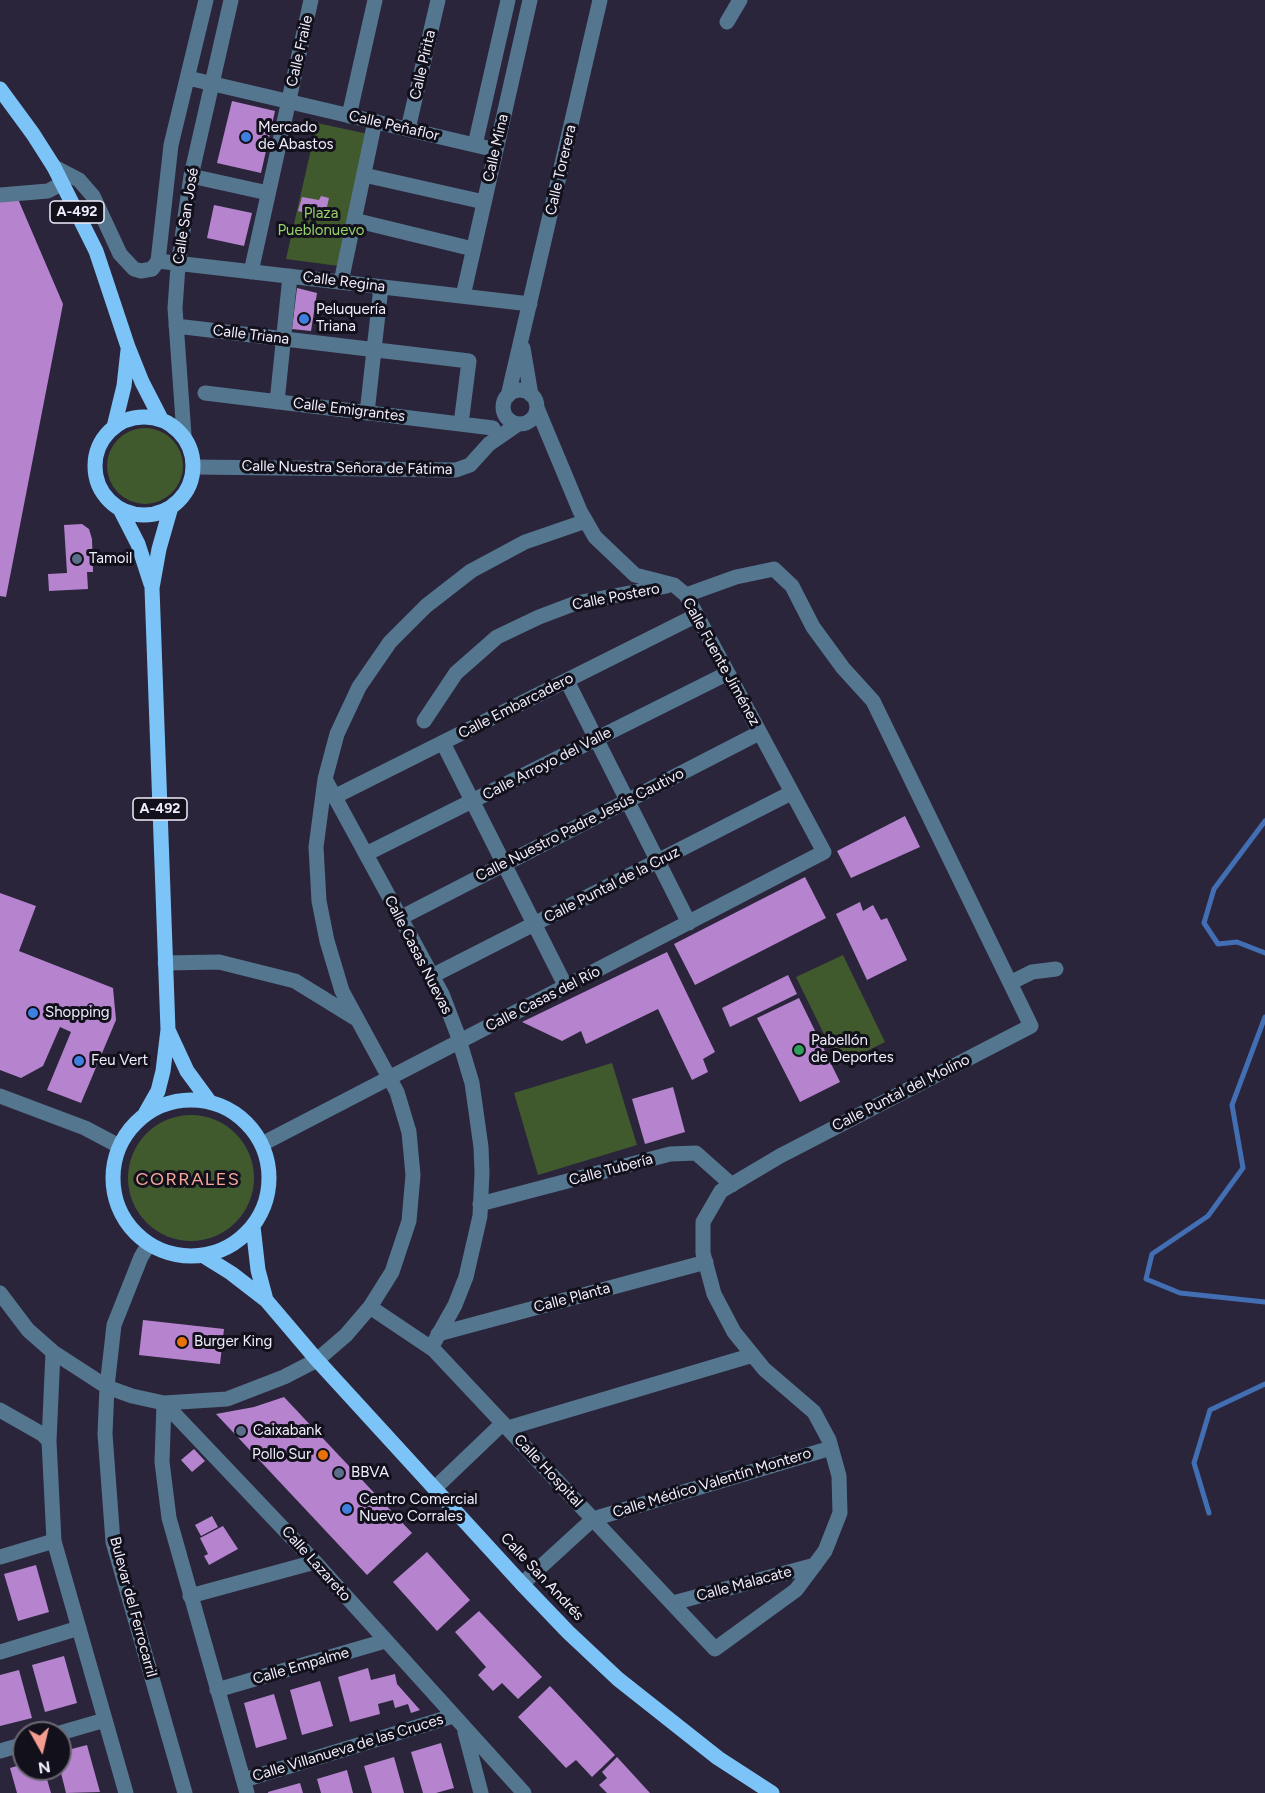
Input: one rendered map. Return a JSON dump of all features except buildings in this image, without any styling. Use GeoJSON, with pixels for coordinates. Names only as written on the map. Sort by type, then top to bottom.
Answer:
{"type":"FeatureCollection","features":[{"type":"Feature","properties":{"kind":"main road","name":"A-492"},"geometry":{"type":"LineString","coordinates":[[0,89],[54,167],[96,251],[142,382],[162,419],[184,435]]}},
{"type":"Feature","properties":{"kind":"main road","name":"A-492"},"geometry":{"type":"LineString","coordinates":[[128,347],[124,386],[114,427],[102,439],[95,455],[94,466],[95,476],[104,496],[120,510],[138,544],[152,588]]}},
{"type":"Feature","properties":{"kind":"main road"},"geometry":{"type":"LineString","coordinates":[[114,427],[129,419],[145,416],[162,419]]}},
{"type":"Feature","properties":{"kind":"main road"},"geometry":{"type":"LineString","coordinates":[[184,435],[190,445],[194,467]]}},
{"type":"Feature","properties":{"kind":"main road","name":"A-492"},"geometry":{"type":"LineString","coordinates":[[145,1114],[158,1091],[168,1030],[152,588],[159,549],[171,507],[181,500],[188,490],[194,467]]}},
{"type":"Feature","properties":{"kind":"main road"},"geometry":{"type":"LineString","coordinates":[[120,510],[146,515],[159,513],[171,507]]}},
{"type":"Feature","properties":{"kind":"main road","name":"A-492"},"geometry":{"type":"LineString","coordinates":[[168,1030],[187,1071],[209,1101]]}},
{"type":"Feature","properties":{"kind":"main road","name":"A-492"},"geometry":{"type":"LineString","coordinates":[[187,1099],[209,1101],[231,1110],[249,1125],[262,1144],[268,1164],[269,1186],[264,1207],[253,1226],[238,1240],[221,1250],[202,1255],[181,1255],[162,1251],[149,1244],[125,1222],[114,1198],[112,1171],[119,1146],[130,1128],[145,1114],[165,1104],[187,1099]]}},
{"type":"Feature","properties":{"kind":"main road","name":"Calle San Andrés"},"geometry":{"type":"LineString","coordinates":[[253,1226],[258,1270],[266,1300]]}},
{"type":"Feature","properties":{"kind":"main road","name":"Calle San Andrés"},"geometry":{"type":"LineString","coordinates":[[202,1255],[231,1273],[266,1300],[317,1360],[568,1632],[618,1679],[718,1758],[772,1793]]}},
{"type":"Feature","properties":{"kind":"street","name":"Calle San José"},"geometry":{"type":"LineString","coordinates":[[158,261],[171,145],[206,0]]}},
{"type":"Feature","properties":{"kind":"street","name":"Calle San José"},"geometry":{"type":"LineString","coordinates":[[184,435],[175,308],[178,264],[191,176],[231,0]]}},
{"type":"Feature","properties":{"kind":"street","name":"Calle Fraile"},"geometry":{"type":"LineString","coordinates":[[251,272],[311,0]]}},
{"type":"Feature","properties":{"kind":"street"},"geometry":{"type":"LineString","coordinates":[[349,116],[375,0]]}},
{"type":"Feature","properties":{"kind":"street","name":"Calle Pirita"},"geometry":{"type":"LineString","coordinates":[[408,129],[438,0]]}},
{"type":"Feature","properties":{"kind":"street","name":"Calle Mina"},"geometry":{"type":"LineString","coordinates":[[475,145],[508,0]]}},
{"type":"Feature","properties":{"kind":"street","name":"Calle Mina"},"geometry":{"type":"LineString","coordinates":[[463,296],[530,0]]}},
{"type":"Feature","properties":{"kind":"street","name":"Calle Torerera"},"geometry":{"type":"LineString","coordinates":[[507,396],[600,0]]}},
{"type":"Feature","properties":{"kind":"street"},"geometry":{"type":"LineString","coordinates":[[728,22],[740,0]]}},
{"type":"Feature","properties":{"kind":"street","name":"Calle Peñaflor"},"geometry":{"type":"LineString","coordinates":[[188,78],[496,150]]}},
{"type":"Feature","properties":{"kind":"street"},"geometry":{"type":"LineString","coordinates":[[341,282],[375,122]]}},
{"type":"Feature","properties":{"kind":"street"},"geometry":{"type":"LineString","coordinates":[[54,167],[79,180],[93,196],[120,254],[134,269],[141,271],[152,268],[158,261]]}},
{"type":"Feature","properties":{"kind":"street"},"geometry":{"type":"LineString","coordinates":[[364,174],[484,202]]}},
{"type":"Feature","properties":{"kind":"street"},"geometry":{"type":"LineString","coordinates":[[191,176],[268,193]]}},
{"type":"Feature","properties":{"kind":"street"},"geometry":{"type":"LineString","coordinates":[[0,195],[48,191],[63,183]]}},
{"type":"Feature","properties":{"kind":"street"},"geometry":{"type":"LineString","coordinates":[[354,220],[473,249]]}},
{"type":"Feature","properties":{"kind":"street","name":"Calle Regina"},"geometry":{"type":"LineString","coordinates":[[158,261],[530,303]]}},
{"type":"Feature","properties":{"kind":"street"},"geometry":{"type":"LineString","coordinates":[[277,402],[290,276]]}},
{"type":"Feature","properties":{"kind":"street"},"geometry":{"type":"LineString","coordinates":[[367,412],[381,287]]}},
{"type":"Feature","properties":{"kind":"street","name":"Calle Triana"},"geometry":{"type":"LineString","coordinates":[[176,326],[469,361],[461,424]]}},
{"type":"Feature","properties":{"kind":"street","name":"Calle Torerera"},"geometry":{"type":"LineString","coordinates":[[522,339],[524,359],[534,401]]}},
{"type":"Feature","properties":{"kind":"street"},"geometry":{"type":"LineString","coordinates":[[522,390],[534,401],[533,418],[521,424],[509,420],[504,412],[504,401],[512,393],[522,390]]}},
{"type":"Feature","properties":{"kind":"street","name":"Calle Emigrantes"},"geometry":{"type":"LineString","coordinates":[[205,393],[493,428]]}},
{"type":"Feature","properties":{"kind":"street","name":"Calle Fuente Jiménez"},"geometry":{"type":"LineString","coordinates":[[534,401],[595,537],[634,575],[674,585],[686,595],[824,852]]}},
{"type":"Feature","properties":{"kind":"street","name":"Calle Nuestra Señora de Fátima"},"geometry":{"type":"LineString","coordinates":[[489,444],[493,428],[504,412]]}},
{"type":"Feature","properties":{"kind":"street","name":"Calle Fuente Jiménez"},"geometry":{"type":"LineString","coordinates":[[521,424],[547,437],[552,444]]}},
{"type":"Feature","properties":{"kind":"street","name":"Calle Nuestra Señora de Fátima"},"geometry":{"type":"LineString","coordinates":[[194,467],[456,470],[470,465],[489,444],[521,424]]}},
{"type":"Feature","properties":{"kind":"street"},"geometry":{"type":"LineString","coordinates":[[0,1293],[28,1330],[53,1352],[107,1387],[132,1396],[164,1403],[227,1399],[256,1389],[317,1360],[346,1335],[370,1307],[392,1272],[409,1221],[413,1175],[409,1132],[397,1092],[342,992],[327,940],[319,901],[316,847],[325,779],[337,734],[359,687],[390,642],[426,606],[471,571],[525,542],[586,521]]}},
{"type":"Feature","properties":{"kind":"street","name":"Calle Puntal del Molino"},"geometry":{"type":"LineString","coordinates":[[686,595],[736,577],[774,568],[792,586],[813,627],[843,668],[873,701],[1031,1026],[780,1156],[721,1191],[703,1221],[704,1253],[714,1294],[734,1332],[764,1370],[814,1412],[829,1440],[839,1476],[840,1513],[825,1551],[796,1590],[716,1649]]}},
{"type":"Feature","properties":{"kind":"street","name":"Calle Postero"},"geometry":{"type":"LineString","coordinates":[[424,721],[456,673],[497,637],[576,603],[674,585]]}},
{"type":"Feature","properties":{"kind":"street","name":"Calle Embarcadero"},"geometry":{"type":"LineString","coordinates":[[334,797],[697,615]]}},
{"type":"Feature","properties":{"kind":"street","name":"Calle Arroyo del Valle"},"geometry":{"type":"LineString","coordinates":[[366,854],[728,674]]}},
{"type":"Feature","properties":{"kind":"street"},"geometry":{"type":"LineString","coordinates":[[567,681],[689,923]]}},
{"type":"Feature","properties":{"kind":"street","name":"Calle Nuestro Padre Jesús Cautivo"},"geometry":{"type":"LineString","coordinates":[[400,918],[759,733]]}},
{"type":"Feature","properties":{"kind":"street"},"geometry":{"type":"LineString","coordinates":[[443,743],[566,987]]}},
{"type":"Feature","properties":{"kind":"street","name":"Calle Casas Nuevas"},"geometry":{"type":"LineString","coordinates":[[325,779],[442,994],[472,1083],[481,1147],[482,1173],[475,1241],[466,1277],[455,1305],[435,1341]]}},
{"type":"Feature","properties":{"kind":"street","name":"Calle Puntal de la Cruz"},"geometry":{"type":"LineString","coordinates":[[432,976],[791,794]]}},
{"type":"Feature","properties":{"kind":"street","name":"Calle Casas del Río"},"geometry":{"type":"LineString","coordinates":[[262,1144],[824,852]]}},
{"type":"Feature","properties":{"kind":"street"},"geometry":{"type":"LineString","coordinates":[[165,963],[219,962],[295,981],[357,1020]]}},
{"type":"Feature","properties":{"kind":"street"},"geometry":{"type":"LineString","coordinates":[[1010,983],[1032,972],[1056,969]]}},
{"type":"Feature","properties":{"kind":"street"},"geometry":{"type":"LineString","coordinates":[[0,1096],[85,1128],[119,1146]]}},
{"type":"Feature","properties":{"kind":"street","name":"Calle Tubería"},"geometry":{"type":"LineString","coordinates":[[480,1204],[670,1154],[696,1153],[732,1185]]}},
{"type":"Feature","properties":{"kind":"street","name":"Bulevar del Ferrocarril"},"geometry":{"type":"LineString","coordinates":[[149,1244],[141,1257],[114,1325],[107,1387],[105,1434],[113,1542],[185,1793]]}},
{"type":"Feature","properties":{"kind":"street","name":"Calle Planta"},"geometry":{"type":"LineString","coordinates":[[435,1341],[706,1262]]}},
{"type":"Feature","properties":{"kind":"street","name":"Calle Hospital"},"geometry":{"type":"LineString","coordinates":[[370,1307],[435,1341],[506,1426],[716,1649]]}},
{"type":"Feature","properties":{"kind":"street"},"geometry":{"type":"LineString","coordinates":[[53,1352],[49,1441],[54,1541],[126,1793]]}},
{"type":"Feature","properties":{"kind":"street"},"geometry":{"type":"LineString","coordinates":[[435,1488],[506,1426],[753,1355]]}},
{"type":"Feature","properties":{"kind":"street"},"geometry":{"type":"LineString","coordinates":[[164,1403],[162,1462],[169,1518],[245,1787]]}},
{"type":"Feature","properties":{"kind":"street","name":"Calle Lazareto"},"geometry":{"type":"LineString","coordinates":[[164,1403],[315,1562],[524,1793]]}},
{"type":"Feature","properties":{"kind":"street"},"geometry":{"type":"LineString","coordinates":[[0,1410],[42,1434],[49,1441]]}},
{"type":"Feature","properties":{"kind":"street","name":"Calle Médico Valentín Montero"},"geometry":{"type":"LineString","coordinates":[[593,1519],[831,1448]]}},
{"type":"Feature","properties":{"kind":"street"},"geometry":{"type":"LineString","coordinates":[[522,1584],[593,1519]]}},
{"type":"Feature","properties":{"kind":"street"},"geometry":{"type":"LineString","coordinates":[[0,1557],[54,1541]]}},
{"type":"Feature","properties":{"kind":"street"},"geometry":{"type":"LineString","coordinates":[[190,1596],[315,1562]]}},
{"type":"Feature","properties":{"kind":"street","name":"Calle Malacate"},"geometry":{"type":"LineString","coordinates":[[673,1603],[815,1565]]}},
{"type":"Feature","properties":{"kind":"street"},"geometry":{"type":"LineString","coordinates":[[0,1652],[79,1628]]}},
{"type":"Feature","properties":{"kind":"street","name":"Calle Empalme"},"geometry":{"type":"LineString","coordinates":[[217,1690],[385,1641]]}},
{"type":"Feature","properties":{"kind":"street","name":"Calle Villanueva de las Cruces"},"geometry":{"type":"LineString","coordinates":[[245,1787],[453,1716]]}},
{"type":"Feature","properties":{"kind":"street"},"geometry":{"type":"LineString","coordinates":[[72,1730],[105,1720]]}},
{"type":"Feature","properties":{"kind":"street","name":"Calle Lazareto"},"geometry":{"type":"LineString","coordinates":[[464,1728],[481,1793]]}},
{"type":"Feature","properties":{"kind":"green space","name":"Plaza Pueblonuevo"},"geometry":{"type":"Polygon","coordinates":[[[317,123],[368,134],[339,266],[286,259],[317,123]]]}},
{"type":"Feature","properties":{"kind":"green space"},"geometry":{"type":"Polygon","coordinates":[[[145,428],[160,431],[172,439],[180,451],[183,466],[180,481],[172,493],[160,501],[145,504],[130,501],[118,493],[110,481],[107,466],[110,451],[118,439],[130,431],[145,428]]]}},
{"type":"Feature","properties":{"kind":"green space"},"geometry":{"type":"Polygon","coordinates":[[[843,955],[885,1042],[839,1065],[796,977],[843,955]]]}},
{"type":"Feature","properties":{"kind":"green space"},"geometry":{"type":"Polygon","coordinates":[[[612,1063],[637,1145],[538,1175],[514,1093],[612,1063]]]}},
{"type":"Feature","properties":{"kind":"green space"},"geometry":{"type":"Polygon","coordinates":[[[191,1115],[215,1120],[236,1133],[249,1154],[254,1178],[249,1202],[236,1223],[215,1236],[191,1241],[167,1236],[146,1223],[133,1202],[128,1178],[133,1154],[146,1133],[167,1120],[191,1115]]]}},
{"type":"Feature","properties":{"kind":"waterway"},"geometry":{"type":"LineString","coordinates":[[1265,821],[1214,889],[1204,923],[1218,944],[1237,942],[1265,953]]}},
{"type":"Feature","properties":{"kind":"waterway"},"geometry":{"type":"LineString","coordinates":[[1265,1017],[1232,1105],[1243,1168],[1208,1216],[1152,1254],[1146,1279],[1180,1293],[1265,1302]]}},
{"type":"Feature","properties":{"kind":"waterway"},"geometry":{"type":"LineString","coordinates":[[1209,1513],[1194,1463],[1210,1410],[1265,1384]]}},
{"type":"Feature","properties":{"kind":"place","name":"Mercado de Abastos"},"geometry":{"type":"Point","coordinates":[246,137]}},
{"type":"Feature","properties":{"kind":"place","name":"Peluquería Triana"},"geometry":{"type":"Point","coordinates":[304,319]}},
{"type":"Feature","properties":{"kind":"place","name":"Tamoil"},"geometry":{"type":"Point","coordinates":[77,559]}},
{"type":"Feature","properties":{"kind":"place","name":"Shopping"},"geometry":{"type":"Point","coordinates":[33,1013]}},
{"type":"Feature","properties":{"kind":"place","name":"Pabellón de Deportes"},"geometry":{"type":"Point","coordinates":[799,1050]}},
{"type":"Feature","properties":{"kind":"place","name":"Feu Vert"},"geometry":{"type":"Point","coordinates":[79,1061]}},
{"type":"Feature","properties":{"kind":"place","name":"Burger King"},"geometry":{"type":"Point","coordinates":[182,1342]}},
{"type":"Feature","properties":{"kind":"place","name":"Caixabank"},"geometry":{"type":"Point","coordinates":[241,1431]}},
{"type":"Feature","properties":{"kind":"place","name":"Pollo Sur"},"geometry":{"type":"Point","coordinates":[323,1455]}},
{"type":"Feature","properties":{"kind":"place","name":"BBVA"},"geometry":{"type":"Point","coordinates":[339,1473]}},
{"type":"Feature","properties":{"kind":"place","name":"Centro Comercial Nuevo Corrales"},"geometry":{"type":"Point","coordinates":[347,1509]}},
{"type":"Feature","properties":{"kind":"district","name":"CORRALES"},"geometry":{"type":"Point","coordinates":[188,1180]}}]}
